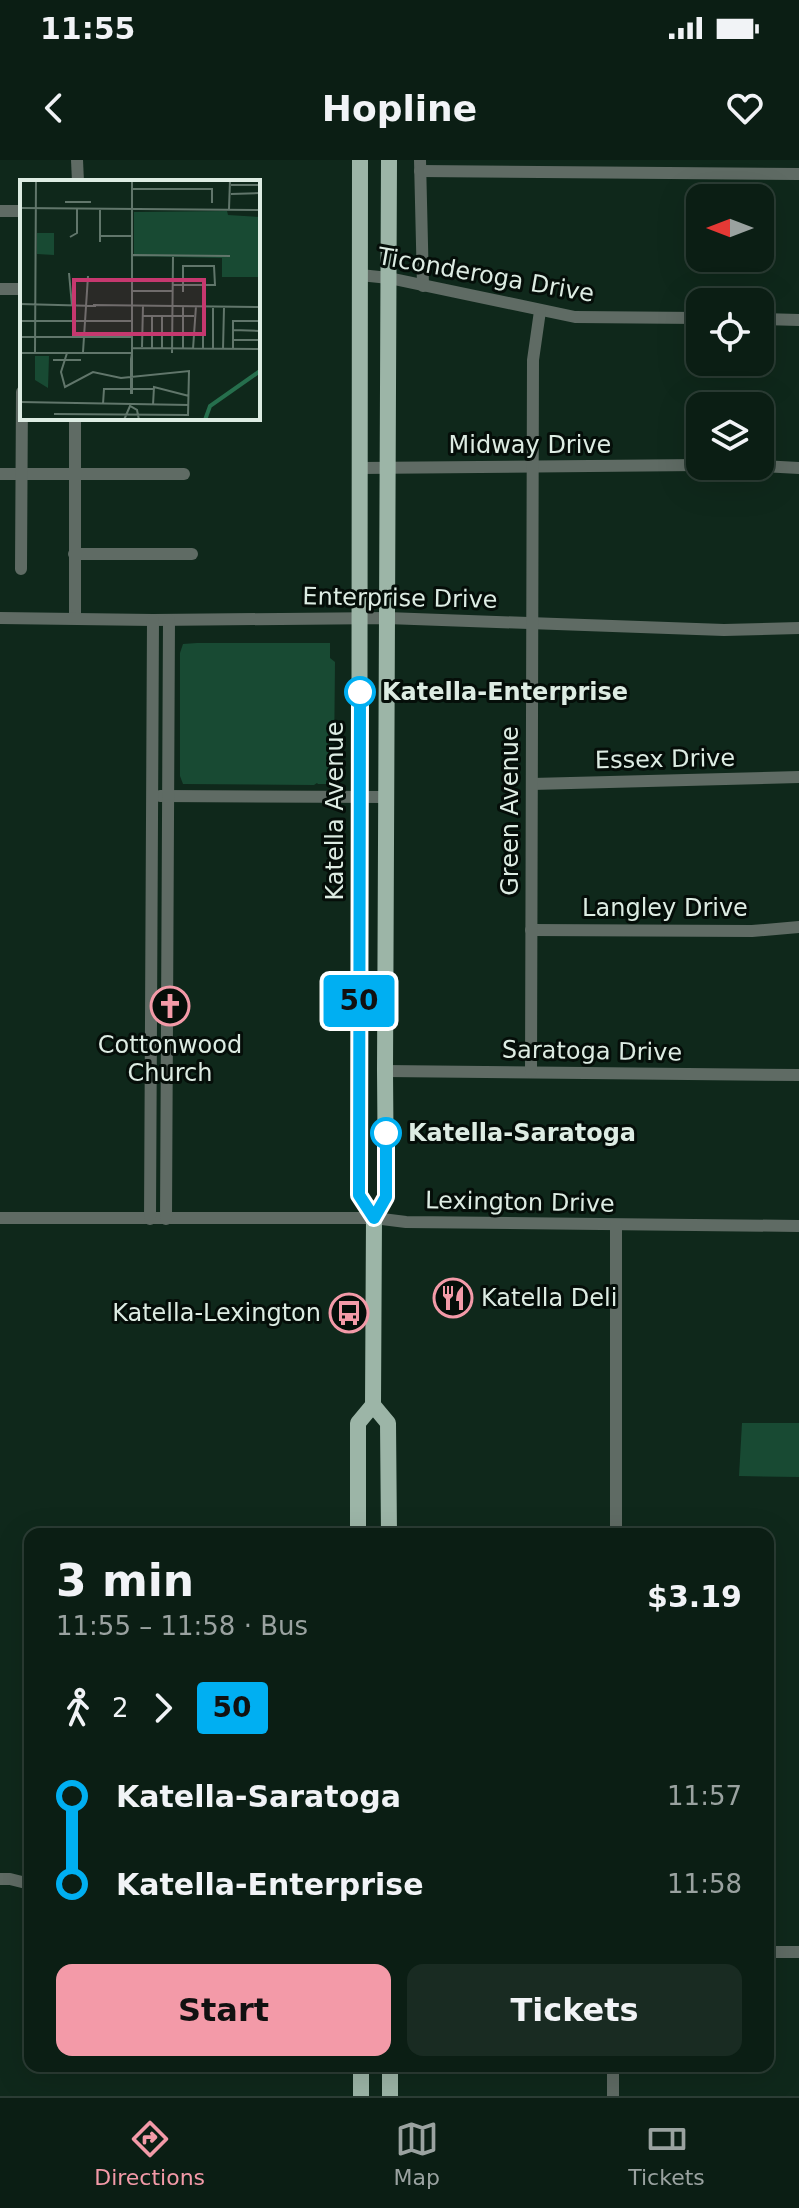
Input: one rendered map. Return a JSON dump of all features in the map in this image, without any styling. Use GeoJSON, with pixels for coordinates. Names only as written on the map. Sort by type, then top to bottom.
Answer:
{"type":"FeatureCollection","features":[{"type":"Feature","properties":{"kind":"main road","name":"Katella Avenue"},"geometry":{"type":"LineString","coordinates":[[360,160],[359,1195],[374,1218]]}},
{"type":"Feature","properties":{"kind":"main road","name":"Katella Avenue"},"geometry":{"type":"LineString","coordinates":[[358,1528],[358,1423],[373,1405],[374,1218],[386,1197],[389,160]]}},
{"type":"Feature","properties":{"kind":"main road","name":"Katella Avenue"},"geometry":{"type":"LineString","coordinates":[[373,1405],[388,1423],[389,1528]]}},
{"type":"Feature","properties":{"kind":"main road"},"geometry":{"type":"LineString","coordinates":[[361,2072],[361,2096]]}},
{"type":"Feature","properties":{"kind":"main road"},"geometry":{"type":"LineString","coordinates":[[390,2072],[390,2096]]}},
{"type":"Feature","properties":{"kind":"street"},"geometry":{"type":"LineString","coordinates":[[77,160],[78,180]]}},
{"type":"Feature","properties":{"kind":"street"},"geometry":{"type":"LineString","coordinates":[[423,286],[420,166],[799,174]]}},
{"type":"Feature","properties":{"kind":"street","name":"Ticonderoga Drive"},"geometry":{"type":"LineString","coordinates":[[360,275],[389,278],[575,317],[686,318]]}},
{"type":"Feature","properties":{"kind":"street","name":"Green Avenue"},"geometry":{"type":"LineString","coordinates":[[531,1072],[533,360],[540,311]]}},
{"type":"Feature","properties":{"kind":"street"},"geometry":{"type":"LineString","coordinates":[[774,319],[799,320]]}},
{"type":"Feature","properties":{"kind":"street"},"geometry":{"type":"LineString","coordinates":[[21,569],[22,420]]}},
{"type":"Feature","properties":{"kind":"street"},"geometry":{"type":"LineString","coordinates":[[75,420],[75,617]]}},
{"type":"Feature","properties":{"kind":"street","name":"Midway Drive"},"geometry":{"type":"LineString","coordinates":[[360,468],[686,465]]}},
{"type":"Feature","properties":{"kind":"street"},"geometry":{"type":"LineString","coordinates":[[774,467],[799,468]]}},
{"type":"Feature","properties":{"kind":"street"},"geometry":{"type":"LineString","coordinates":[[0,474],[184,474]]}},
{"type":"Feature","properties":{"kind":"street"},"geometry":{"type":"LineString","coordinates":[[74,554],[192,554]]}},
{"type":"Feature","properties":{"kind":"street","name":"Enterprise Drive"},"geometry":{"type":"LineString","coordinates":[[0,618],[387,618],[724,630],[799,628]]}},
{"type":"Feature","properties":{"kind":"street"},"geometry":{"type":"LineString","coordinates":[[150,1219],[153,620]]}},
{"type":"Feature","properties":{"kind":"street"},"geometry":{"type":"LineString","coordinates":[[166,1219],[169,620]]}},
{"type":"Feature","properties":{"kind":"street","name":"Essex Drive"},"geometry":{"type":"LineString","coordinates":[[532,784],[799,777]]}},
{"type":"Feature","properties":{"kind":"street"},"geometry":{"type":"LineString","coordinates":[[153,796],[386,797]]}},
{"type":"Feature","properties":{"kind":"street","name":"Langley Drive"},"geometry":{"type":"LineString","coordinates":[[531,930],[752,931],[799,927]]}},
{"type":"Feature","properties":{"kind":"street","name":"Saratoga Drive"},"geometry":{"type":"LineString","coordinates":[[385,1071],[799,1075]]}},
{"type":"Feature","properties":{"kind":"street","name":"Lexington Drive"},"geometry":{"type":"LineString","coordinates":[[0,1218],[374,1218],[406,1222],[799,1226]]}},
{"type":"Feature","properties":{"kind":"street"},"geometry":{"type":"LineString","coordinates":[[616,1225],[616,1528]]}},
{"type":"Feature","properties":{"kind":"street"},"geometry":{"type":"LineString","coordinates":[[0,1879],[24,1882]]}},
{"type":"Feature","properties":{"kind":"street"},"geometry":{"type":"LineString","coordinates":[[774,1952],[799,1952]]}},
{"type":"Feature","properties":{"kind":"street"},"geometry":{"type":"LineString","coordinates":[[613,2072],[613,2096]]}},
{"type":"Feature","properties":{"kind":"green space"},"geometry":{"type":"Polygon","coordinates":[[[330,643],[330,658],[335,662],[334,761],[330,765],[330,784],[183,784],[180,776],[180,653],[183,644],[330,643]]]}},
{"type":"Feature","properties":{"kind":"green space"},"geometry":{"type":"Polygon","coordinates":[[[742,1423],[799,1423],[799,1477],[739,1476],[742,1423]]]}},
{"type":"Feature","properties":{"kind":"bus line","name":"50"},"geometry":{"type":"LineString","coordinates":[[360,692],[359,1195],[374,1218],[386,1197],[386,1133]]}},
{"type":"Feature","properties":{"kind":"place","name":"Katella-Enterprise"},"geometry":{"type":"Point","coordinates":[360,692]}},
{"type":"Feature","properties":{"kind":"place","name":"Cottonwood Church"},"geometry":{"type":"Point","coordinates":[170,1006]}},
{"type":"Feature","properties":{"kind":"place","name":"Katella-Saratoga"},"geometry":{"type":"Point","coordinates":[386,1133]}},
{"type":"Feature","properties":{"kind":"place","name":"Katella Deli"},"geometry":{"type":"Point","coordinates":[453,1298]}},
{"type":"Feature","properties":{"kind":"place","name":"Katella-Lexington"},"geometry":{"type":"Point","coordinates":[349,1313]}}]}
